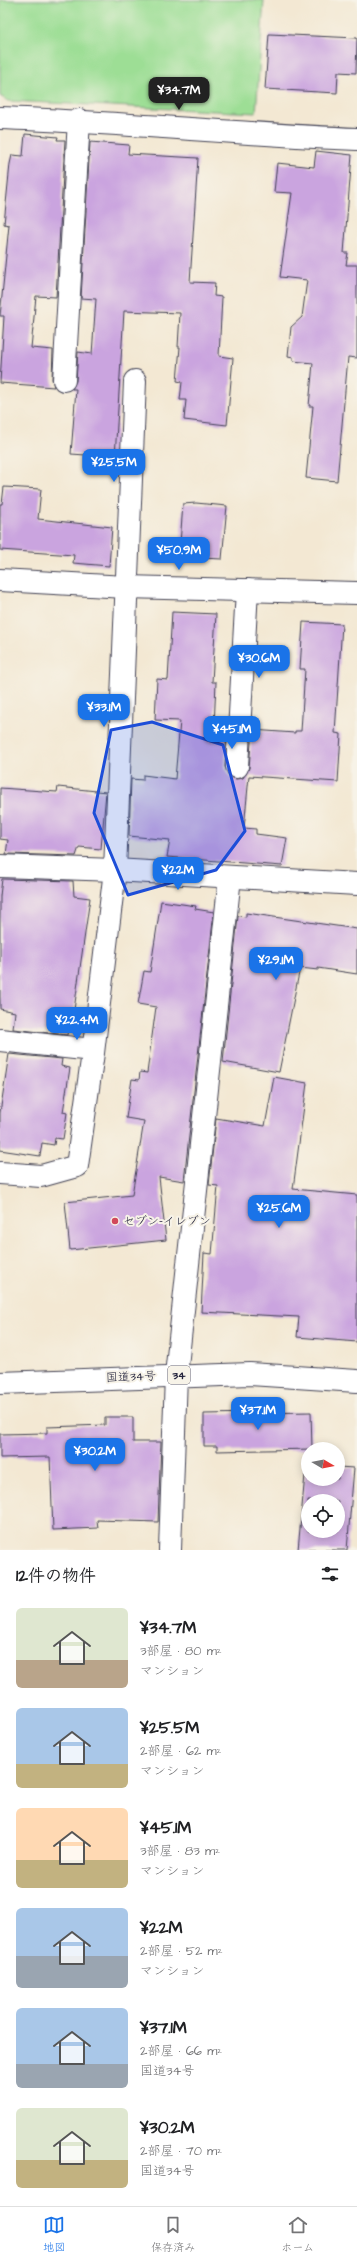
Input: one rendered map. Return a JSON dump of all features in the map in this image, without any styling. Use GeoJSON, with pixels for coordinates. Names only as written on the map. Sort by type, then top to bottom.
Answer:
{"type":"FeatureCollection","features":[{"type":"Feature","properties":{"kind":"main road"},"geometry":{"type":"LineString","coordinates":[[0,118],[79,120],[259,135],[357,139]]}},
{"type":"Feature","properties":{"kind":"main road"},"geometry":{"type":"LineString","coordinates":[[64,380],[79,120]]}},
{"type":"Feature","properties":{"kind":"main road"},"geometry":{"type":"LineString","coordinates":[[0,1173],[41,1176],[77,1166],[115,870],[135,381]]}},
{"type":"Feature","properties":{"kind":"main road"},"geometry":{"type":"LineString","coordinates":[[0,580],[126,587],[357,593]]}},
{"type":"Feature","properties":{"kind":"main road"},"geometry":{"type":"LineString","coordinates":[[237,767],[247,590]]}},
{"type":"Feature","properties":{"kind":"main road"},"geometry":{"type":"LineString","coordinates":[[0,866],[115,870],[357,884]]}},
{"type":"Feature","properties":{"kind":"main road"},"geometry":{"type":"LineString","coordinates":[[170,1550],[176,1375],[230,877]]}},
{"type":"Feature","properties":{"kind":"main road"},"geometry":{"type":"LineString","coordinates":[[0,1040],[93,1050]]}},
{"type":"Feature","properties":{"kind":"main road","name":"国道34号"},"geometry":{"type":"LineString","coordinates":[[0,1383],[176,1375],[250,1374],[357,1381]]}},
{"type":"Feature","properties":{"kind":"highlighted area"},"geometry":{"type":"Polygon","coordinates":[[[152,722],[223,745],[245,831],[216,870],[128,895],[94,813],[111,730],[152,722]]]}},
{"type":"Feature","properties":{"kind":"green space"},"geometry":{"type":"Polygon","coordinates":[[[0,0],[264,0],[256,113],[8,101],[0,96],[0,0]]]}},
{"type":"Feature","properties":{"kind":"building"},"geometry":{"type":"Polygon","coordinates":[[[269,34],[357,38],[356,73],[338,72],[337,93],[265,89],[269,34]]]}},
{"type":"Feature","properties":{"kind":"building"},"geometry":{"type":"Polygon","coordinates":[[[25,134],[58,137],[57,140],[65,140],[56,297],[36,296],[31,348],[53,350],[52,379],[54,387],[0,383],[4,316],[0,316],[9,225],[4,224],[10,164],[12,155],[23,156],[25,134]]]}},
{"type":"Feature","properties":{"kind":"building"},"geometry":{"type":"Polygon","coordinates":[[[90,142],[129,145],[128,154],[198,158],[190,282],[215,283],[214,296],[222,297],[219,356],[233,358],[227,425],[184,420],[186,400],[180,400],[182,382],[177,381],[180,347],[178,347],[180,313],[124,311],[115,457],[71,454],[76,389],[72,389],[76,381],[78,352],[92,354],[96,299],[81,298],[90,142]]]}},
{"type":"Feature","properties":{"kind":"building"},"geometry":{"type":"Polygon","coordinates":[[[316,151],[352,155],[344,253],[348,253],[346,265],[357,265],[357,358],[348,357],[337,481],[306,478],[313,406],[309,406],[313,363],[293,361],[293,357],[288,356],[291,327],[302,317],[307,280],[280,277],[292,193],[274,192],[277,163],[314,167],[316,151]]]}},
{"type":"Feature","properties":{"kind":"building"},"geometry":{"type":"Polygon","coordinates":[[[4,487],[41,489],[38,519],[112,527],[109,566],[73,563],[74,555],[0,550],[0,504],[2,504],[4,487]]]}},
{"type":"Feature","properties":{"kind":"building"},"geometry":{"type":"Polygon","coordinates":[[[196,503],[227,506],[222,559],[179,557],[183,504],[196,503]]]}},
{"type":"Feature","properties":{"kind":"building"},"geometry":{"type":"Polygon","coordinates":[[[172,612],[216,614],[212,682],[216,682],[214,727],[227,728],[225,767],[230,777],[236,779],[243,778],[249,768],[252,730],[295,733],[295,731],[301,731],[305,669],[300,669],[303,622],[342,624],[335,733],[341,734],[338,782],[249,776],[244,828],[256,829],[256,834],[287,838],[282,866],[167,857],[170,840],[129,836],[131,779],[143,780],[143,775],[175,779],[180,721],[155,720],[157,679],[168,680],[172,612]]]}},
{"type":"Feature","properties":{"kind":"building"},"geometry":{"type":"Polygon","coordinates":[[[58,787],[106,792],[101,849],[79,847],[76,856],[6,854],[8,840],[0,839],[0,788],[57,792],[58,787]]]}},
{"type":"Feature","properties":{"kind":"building"},"geometry":{"type":"Polygon","coordinates":[[[2,879],[73,881],[74,896],[90,898],[73,1017],[70,1016],[67,1035],[13,1029],[15,1012],[0,1009],[0,896],[2,879]]]}},
{"type":"Feature","properties":{"kind":"building"},"geometry":{"type":"Polygon","coordinates":[[[161,901],[196,906],[195,909],[214,912],[184,1181],[159,1177],[166,1240],[70,1250],[65,1202],[132,1195],[144,1121],[126,1118],[132,1079],[139,1080],[140,1072],[147,1073],[156,1007],[138,1004],[144,971],[150,972],[161,901]]]}},
{"type":"Feature","properties":{"kind":"building"},"geometry":{"type":"Polygon","coordinates":[[[246,913],[357,929],[357,974],[318,968],[318,970],[300,968],[279,1072],[223,1062],[238,916],[246,917],[246,913]]]}},
{"type":"Feature","properties":{"kind":"building"},"geometry":{"type":"Polygon","coordinates":[[[9,1054],[62,1059],[61,1066],[70,1068],[63,1112],[67,1113],[63,1139],[55,1138],[54,1145],[42,1143],[40,1156],[0,1150],[0,1113],[9,1054]]]}},
{"type":"Feature","properties":{"kind":"building"},"geometry":{"type":"Polygon","coordinates":[[[274,1077],[307,1083],[293,1189],[357,1195],[357,1342],[297,1337],[299,1317],[201,1312],[204,1253],[212,1254],[218,1186],[209,1185],[216,1118],[265,1126],[274,1077]]]}},
{"type":"Feature","properties":{"kind":"building"},"geometry":{"type":"Polygon","coordinates":[[[311,1412],[312,1442],[301,1442],[301,1449],[217,1451],[217,1446],[204,1446],[204,1414],[311,1412]]]}},
{"type":"Feature","properties":{"kind":"building"},"geometry":{"type":"Polygon","coordinates":[[[105,1417],[133,1417],[133,1442],[161,1442],[158,1522],[97,1520],[98,1528],[53,1530],[50,1457],[0,1458],[0,1434],[47,1433],[47,1427],[105,1425],[105,1417]]]}},
{"type":"Feature","properties":{"kind":"building"},"geometry":{"type":"Polygon","coordinates":[[[345,1467],[354,1468],[347,1550],[298,1550],[301,1518],[301,1538],[345,1538],[345,1494],[303,1494],[304,1486],[345,1486],[345,1467]]]}},
{"type":"Feature","properties":{"kind":"place","name":"セブン-イレブン"},"geometry":{"type":"Point","coordinates":[115,1221]}}]}
